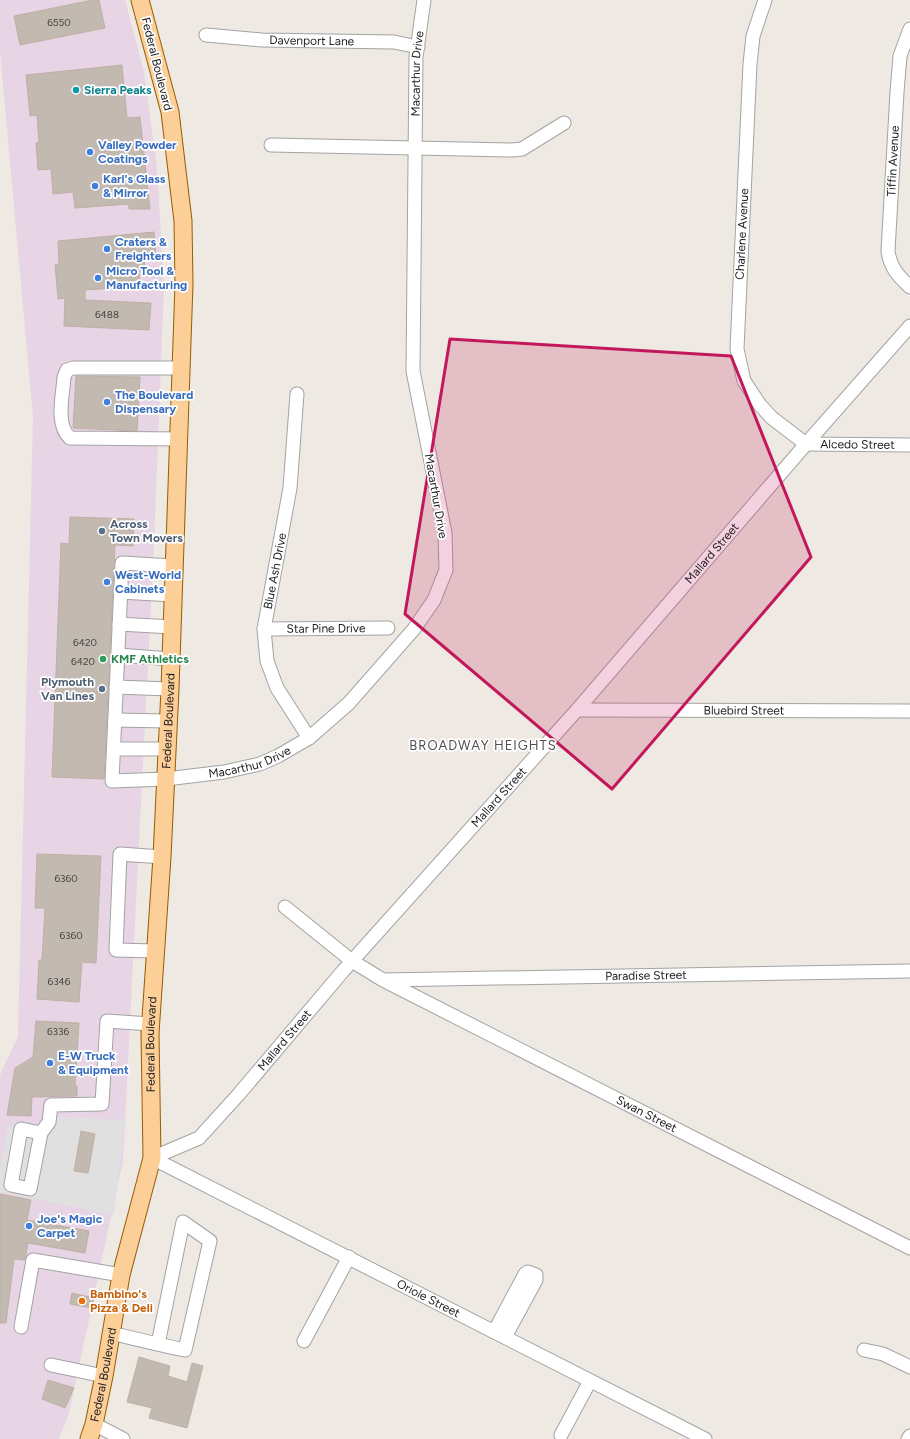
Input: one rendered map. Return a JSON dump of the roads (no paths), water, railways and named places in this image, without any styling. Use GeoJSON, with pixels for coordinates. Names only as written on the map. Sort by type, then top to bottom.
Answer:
{"type":"FeatureCollection","features":[{"type":"Feature","properties":{"kind":"main road","name":"Federal Boulevard"},"geometry":{"type":"LineString","coordinates":[[92,1432],[104,1376],[121,1275],[152,1158],[150,1024],[166,779],[179,439],[184,284],[183,221],[170,112],[140,0]]}},
{"type":"Feature","properties":{"kind":"street","name":"Macarthur Drive"},"geometry":{"type":"LineString","coordinates":[[114,749],[112,781],[166,779],[224,772],[260,764],[278,756],[309,738],[349,703],[414,629],[434,600],[446,570],[445,533],[413,372],[415,148],[418,47],[424,0]]}},
{"type":"Feature","properties":{"kind":"street","name":"Charlene Avenue"},"geometry":{"type":"LineString","coordinates":[[765,0],[753,36],[750,64],[737,349],[744,381],[760,405],[772,418],[806,444]]}},
{"type":"Feature","properties":{"kind":"street","name":"Tiffin Avenue"},"geometry":{"type":"LineString","coordinates":[[910,29],[900,56],[888,251],[889,262],[897,276],[910,287]]}},
{"type":"Feature","properties":{"kind":"street","name":"Davenport Lane"},"geometry":{"type":"LineString","coordinates":[[206,35],[262,40],[394,42],[418,47]]}},
{"type":"Feature","properties":{"kind":"street"},"geometry":{"type":"LineString","coordinates":[[271,145],[522,149],[564,124]]}},
{"type":"Feature","properties":{"kind":"street","name":"Mallard Street"},"geometry":{"type":"LineString","coordinates":[[152,1158],[199,1138],[239,1094],[352,960],[577,710],[806,444],[910,326]]}},
{"type":"Feature","properties":{"kind":"street"},"geometry":{"type":"LineString","coordinates":[[179,439],[70,438],[64,433],[62,424],[64,377],[67,370],[73,368],[181,368]]}},
{"type":"Feature","properties":{"kind":"street","name":"Blue Ash Drive"},"geometry":{"type":"LineString","coordinates":[[297,394],[290,488],[264,629],[267,661],[277,688],[309,738]]}},
{"type":"Feature","properties":{"kind":"street","name":"Alcedo Street"},"geometry":{"type":"LineString","coordinates":[[806,444],[910,445]]}},
{"type":"Feature","properties":{"kind":"street"},"geometry":{"type":"LineString","coordinates":[[167,749],[114,749],[116,687],[122,563],[173,566]]}},
{"type":"Feature","properties":{"kind":"street"},"geometry":{"type":"LineString","coordinates":[[120,592],[173,595]]}},
{"type":"Feature","properties":{"kind":"street"},"geometry":{"type":"LineString","coordinates":[[119,624],[172,627]]}},
{"type":"Feature","properties":{"kind":"street","name":"Star Pine Drive"},"geometry":{"type":"LineString","coordinates":[[264,629],[388,628]]}},
{"type":"Feature","properties":{"kind":"street"},"geometry":{"type":"LineString","coordinates":[[118,655],[171,659]]}},
{"type":"Feature","properties":{"kind":"street"},"geometry":{"type":"LineString","coordinates":[[116,687],[170,689]]}},
{"type":"Feature","properties":{"kind":"street","name":"Bluebird Street"},"geometry":{"type":"LineString","coordinates":[[577,710],[910,711]]}},
{"type":"Feature","properties":{"kind":"street"},"geometry":{"type":"LineString","coordinates":[[115,720],[168,721]]}},
{"type":"Feature","properties":{"kind":"street"},"geometry":{"type":"LineString","coordinates":[[155,951],[116,950],[120,854],[162,857]]}},
{"type":"Feature","properties":{"kind":"street","name":"Swan Street"},"geometry":{"type":"LineString","coordinates":[[285,907],[352,960],[383,980],[910,1248]]}},
{"type":"Feature","properties":{"kind":"street","name":"Paradise Street"},"geometry":{"type":"LineString","coordinates":[[383,980],[910,971]]}},
{"type":"Feature","properties":{"kind":"street"},"geometry":{"type":"LineString","coordinates":[[41,1133],[49,1122],[51,1105],[102,1104],[107,1021],[150,1024]]}},
{"type":"Feature","properties":{"kind":"street","name":"Oriole Street"},"geometry":{"type":"LineString","coordinates":[[152,1158],[705,1439]]}},
{"type":"Feature","properties":{"kind":"street"},"geometry":{"type":"LineString","coordinates":[[111,1333],[158,1344],[185,1350],[210,1241],[183,1222],[158,1344]]}},
{"type":"Feature","properties":{"kind":"street"},"geometry":{"type":"LineString","coordinates":[[304,1340],[349,1257]]}},
{"type":"Feature","properties":{"kind":"street"},"geometry":{"type":"LineString","coordinates":[[21,1327],[33,1260],[121,1275]]}},
{"type":"Feature","properties":{"kind":"street"},"geometry":{"type":"LineString","coordinates":[[864,1350],[882,1354],[910,1367]]}},
{"type":"Feature","properties":{"kind":"street"},"geometry":{"type":"LineString","coordinates":[[51,1365],[104,1376]]}},
{"type":"Feature","properties":{"kind":"street"},"geometry":{"type":"LineString","coordinates":[[561,1435],[590,1381]]}},
{"type":"Feature","properties":{"kind":"street"},"geometry":{"type":"LineString","coordinates":[[92,1432],[123,1439]]}},
{"type":"Feature","properties":{"kind":"place","name":"Sierra Peaks"},"geometry":{"type":"Point","coordinates":[76,90]}},
{"type":"Feature","properties":{"kind":"place","name":"Valley Powder Coatings"},"geometry":{"type":"Point","coordinates":[90,152]}},
{"type":"Feature","properties":{"kind":"place","name":"Karl's Glass & Mirror"},"geometry":{"type":"Point","coordinates":[95,186]}},
{"type":"Feature","properties":{"kind":"place","name":"Craters & Freighters"},"geometry":{"type":"Point","coordinates":[107,249]}},
{"type":"Feature","properties":{"kind":"place","name":"Micro Tool & Manufacturing"},"geometry":{"type":"Point","coordinates":[98,278]}},
{"type":"Feature","properties":{"kind":"place","name":"The Boulevard Dispensary"},"geometry":{"type":"Point","coordinates":[107,402]}},
{"type":"Feature","properties":{"kind":"place","name":"Across Town Movers"},"geometry":{"type":"Point","coordinates":[102,531]}},
{"type":"Feature","properties":{"kind":"place","name":"West-World Cabinets"},"geometry":{"type":"Point","coordinates":[107,582]}},
{"type":"Feature","properties":{"kind":"place","name":"KMF Athletics"},"geometry":{"type":"Point","coordinates":[103,659]}},
{"type":"Feature","properties":{"kind":"place","name":"Plymouth Van Lines"},"geometry":{"type":"Point","coordinates":[102,689]}},
{"type":"Feature","properties":{"kind":"place","name":"E-W Truck & Equipment"},"geometry":{"type":"Point","coordinates":[50,1063]}},
{"type":"Feature","properties":{"kind":"place","name":"Joe's Magic Carpet"},"geometry":{"type":"Point","coordinates":[29,1226]}},
{"type":"Feature","properties":{"kind":"place","name":"Bambino's Pizza & Deli"},"geometry":{"type":"Point","coordinates":[82,1301]}},
{"type":"Feature","properties":{"kind":"district","name":"BROADWAY HEIGHTS"},"geometry":{"type":"Point","coordinates":[483,745]}}]}
